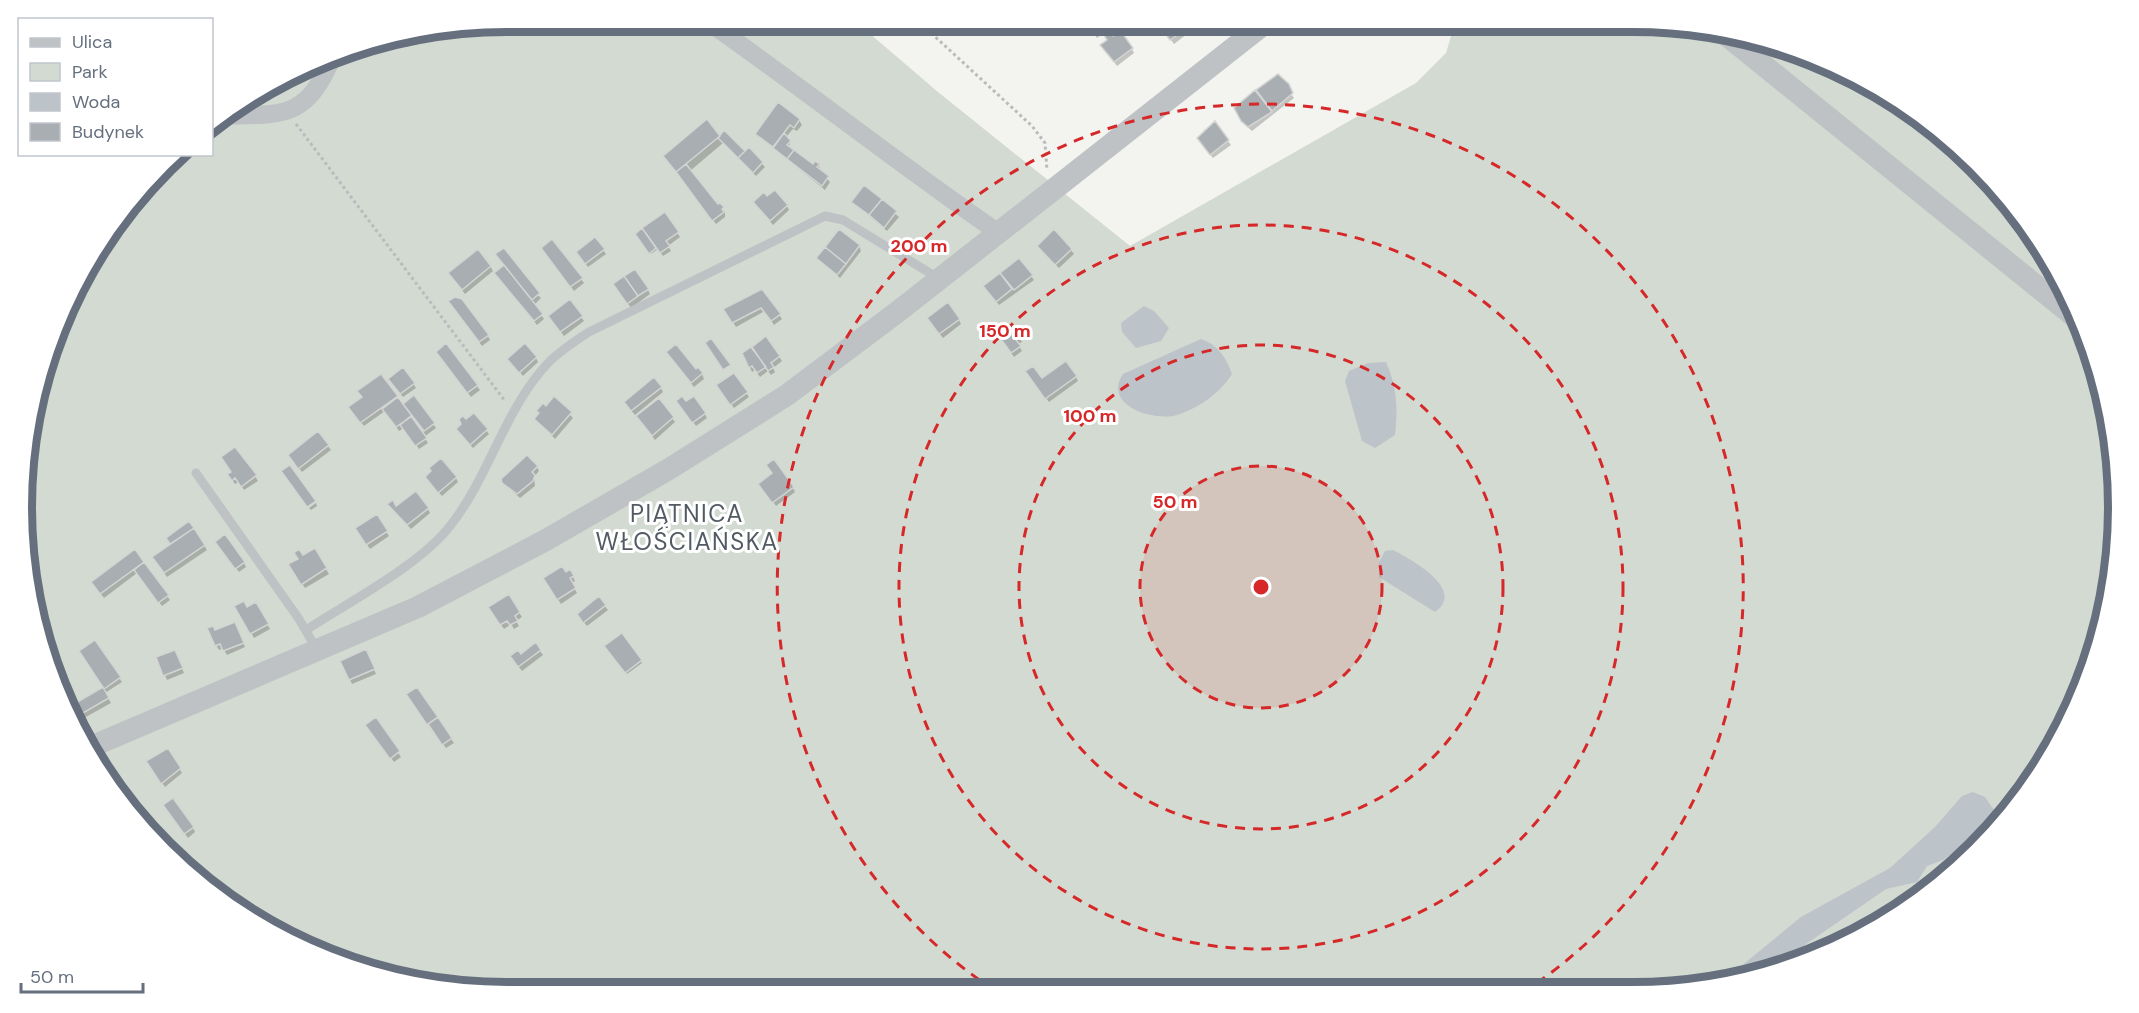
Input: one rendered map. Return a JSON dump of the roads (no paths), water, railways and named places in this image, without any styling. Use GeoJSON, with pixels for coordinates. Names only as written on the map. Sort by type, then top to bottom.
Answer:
{"type":"FeatureCollection","features":[{"type":"Feature","properties":{"kind":"street"},"geometry":{"type":"LineString","coordinates":[[723,32],[795,83],[912,173],[999,233]]}},
{"type":"Feature","properties":{"kind":"street"},"geometry":{"type":"LineString","coordinates":[[95,744],[312,640],[418,607],[484,573],[669,469],[787,394],[940,279],[1254,32]]}},
{"type":"Feature","properties":{"kind":"street"},"geometry":{"type":"LineString","coordinates":[[1737,44],[2064,308]]}},
{"type":"Feature","properties":{"kind":"street"},"geometry":{"type":"LineString","coordinates":[[238,115],[279,114],[289,111],[305,101],[318,87],[328,67]]}},
{"type":"Feature","properties":{"kind":"lane"},"geometry":{"type":"LineString","coordinates":[[196,473],[312,640],[436,543],[465,507],[514,412],[548,364],[589,332],[825,216],[843,220],[940,279]]}},
{"type":"Feature","properties":{"kind":"water"},"geometry":{"type":"Polygon","coordinates":[[[1144,306],[1154,311],[1169,328],[1161,341],[1136,348],[1122,332],[1121,323],[1144,306]]]}},
{"type":"Feature","properties":{"kind":"water"},"geometry":{"type":"Polygon","coordinates":[[[1201,339],[1221,352],[1232,374],[1208,399],[1193,408],[1167,417],[1133,409],[1119,394],[1118,385],[1123,374],[1201,339]]]}},
{"type":"Feature","properties":{"kind":"water"},"geometry":{"type":"Polygon","coordinates":[[[1386,362],[1396,397],[1395,435],[1375,448],[1362,441],[1345,381],[1349,371],[1368,363],[1386,362]]]}},
{"type":"Feature","properties":{"kind":"water"},"geometry":{"type":"Polygon","coordinates":[[[1393,550],[1422,568],[1440,585],[1444,594],[1443,603],[1435,612],[1379,577],[1379,562],[1385,551],[1393,550]]]}},
{"type":"Feature","properties":{"kind":"water"},"geometry":{"type":"Polygon","coordinates":[[[1973,792],[1985,797],[1994,810],[1989,821],[1967,843],[1943,860],[1927,866],[1917,882],[1886,889],[1793,953],[1738,969],[1801,917],[1890,868],[1935,827],[1962,796],[1973,792]]]}},
{"type":"Feature","properties":{"kind":"district","name":"PIĄTNICA WŁOŚCIAŃSKA"},"geometry":{"type":"Point","coordinates":[687,528]}}]}
